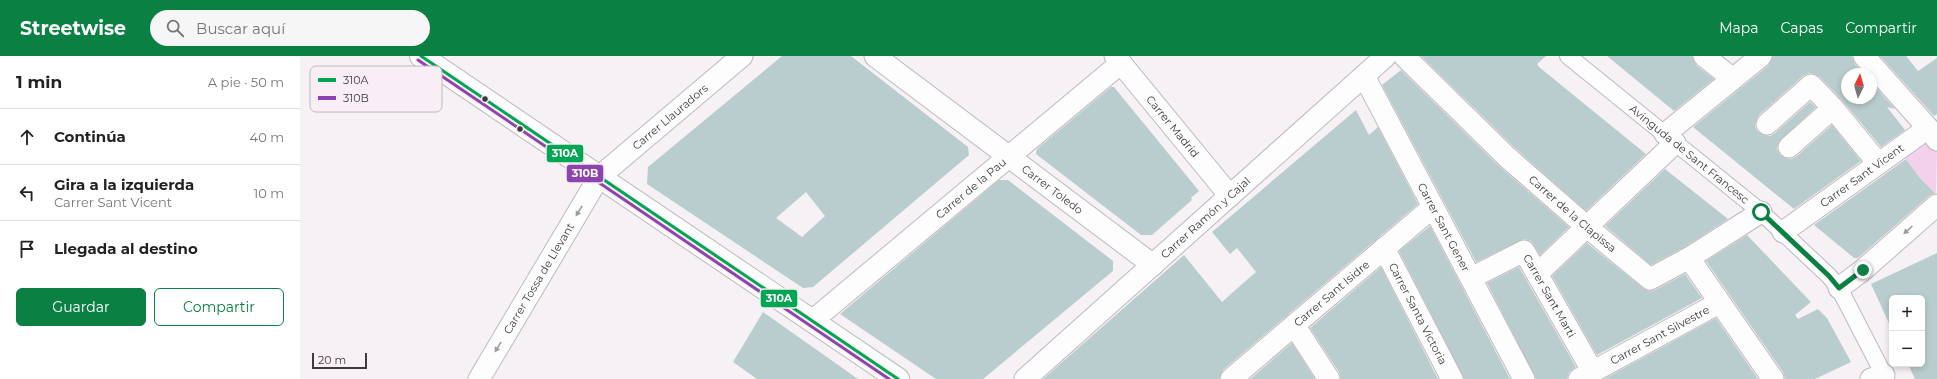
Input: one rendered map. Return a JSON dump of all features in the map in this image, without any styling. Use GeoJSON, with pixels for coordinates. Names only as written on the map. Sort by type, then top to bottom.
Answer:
{"type":"FeatureCollection","features":[{"type":"Feature","properties":{"kind":"street"},"geometry":{"type":"LineString","coordinates":[[421,56],[436,66]]}},
{"type":"Feature","properties":{"kind":"street","name":"Carrer Llauradors"},"geometry":{"type":"LineString","coordinates":[[599,177],[742,56]]}},
{"type":"Feature","properties":{"kind":"street","name":"Carrer Toledo"},"geometry":{"type":"LineString","coordinates":[[875,56],[1153,265]]}},
{"type":"Feature","properties":{"kind":"street","name":"Carrer Ramón y Cajal"},"geometry":{"type":"LineString","coordinates":[[1025,379],[1386,56]]}},
{"type":"Feature","properties":{"kind":"street","name":"Carrer de la Clapissa"},"geometry":{"type":"LineString","coordinates":[[1404,56],[1507,157],[1587,227],[1650,279],[1689,258],[1761,212]]}},
{"type":"Feature","properties":{"kind":"street","name":"Avinguda de Sant Francesc"},"geometry":{"type":"LineString","coordinates":[[1568,56],[1761,212],[1839,288],[1864,333],[1881,378]]}},
{"type":"Feature","properties":{"kind":"street"},"geometry":{"type":"LineString","coordinates":[[1704,56],[1733,79]]}},
{"type":"Feature","properties":{"kind":"street"},"geometry":{"type":"LineString","coordinates":[[1537,274],[1587,227],[1670,138],[1733,79],[1761,56]]}},
{"type":"Feature","properties":{"kind":"street"},"geometry":{"type":"LineString","coordinates":[[1864,56],[1933,134]]}},
{"type":"Feature","properties":{"kind":"street","name":"Carrer de la Pau"},"geometry":{"type":"LineString","coordinates":[[812,321],[1122,58]]}},
{"type":"Feature","properties":{"kind":"street","name":"Carrer Madrid"},"geometry":{"type":"LineString","coordinates":[[1122,58],[1230,196]]}},
{"type":"Feature","properties":{"kind":"street"},"geometry":{"type":"LineString","coordinates":[[442,70],[898,379]]}},
{"type":"Feature","properties":{"kind":"street","name":"Carrer Sant Gener"},"geometry":{"type":"LineString","coordinates":[[1364,76],[1524,379]]}},
{"type":"Feature","properties":{"kind":"street"},"geometry":{"type":"LineString","coordinates":[[1767,124],[1811,85],[1833,108],[1878,163]]}},
{"type":"Feature","properties":{"kind":"street"},"geometry":{"type":"LineString","coordinates":[[1789,147],[1833,108]]}},
{"type":"Feature","properties":{"kind":"street","name":"Carrer Sant Vicent"},"geometry":{"type":"LineString","coordinates":[[1783,232],[1878,163],[1933,134]]}},
{"type":"Feature","properties":{"kind":"street","name":"Carrer Tossa de Llevant"},"geometry":{"type":"LineString","coordinates":[[479,379],[599,177]]}},
{"type":"Feature","properties":{"kind":"street"},"geometry":{"type":"LineString","coordinates":[[1839,288],[1863,270],[1937,204]]}},
{"type":"Feature","properties":{"kind":"street","name":"Carrer Sant Isidre"},"geometry":{"type":"LineString","coordinates":[[1236,377],[1294,325],[1432,207]]}},
{"type":"Feature","properties":{"kind":"street","name":"Carrer Santa Victoria"},"geometry":{"type":"LineString","coordinates":[[1384,248],[1452,379]]}},
{"type":"Feature","properties":{"kind":"street","name":"Carrer Sant Marti"},"geometry":{"type":"LineString","coordinates":[[1471,278],[1524,251],[1537,274],[1586,375]]}},
{"type":"Feature","properties":{"kind":"street"},"geometry":{"type":"LineString","coordinates":[[1689,258],[1773,379]]}},
{"type":"Feature","properties":{"kind":"street","name":"Carrer Sant Silvestre"},"geometry":{"type":"LineString","coordinates":[[1586,375],[1719,303]]}},
{"type":"Feature","properties":{"kind":"street"},"geometry":{"type":"LineString","coordinates":[[1294,325],[1329,379]]}},
{"type":"Feature","properties":{"kind":"shaded area"},"geometry":{"type":"Polygon","coordinates":[[[1926,140],[1937,148],[1936,194],[1919,177],[1904,156],[1926,140]]]}},
{"type":"Feature","properties":{"kind":"building"},"geometry":{"type":"Polygon","coordinates":[[[782,56],[851,56],[968,147],[969,155],[813,287],[803,288],[647,184],[648,167],[782,56]],[[806,192],[776,218],[802,237],[825,216],[806,192]]]}},
{"type":"Feature","properties":{"kind":"building"},"geometry":{"type":"Polygon","coordinates":[[[1421,56],[1546,56],[1537,64],[1539,67],[1646,154],[1586,211],[1515,148],[1421,56]]]}},
{"type":"Feature","properties":{"kind":"building"},"geometry":{"type":"Polygon","coordinates":[[[1607,56],[1692,56],[1696,65],[1714,79],[1674,111],[1607,56]]]}},
{"type":"Feature","properties":{"kind":"building"},"geometry":{"type":"Polygon","coordinates":[[[1773,56],[1852,56],[1855,64],[1859,68],[1841,68],[1841,99],[1820,77],[1809,73],[1803,76],[1759,115],[1756,121],[1755,127],[1758,132],[1770,136],[1810,102],[1816,107],[1778,143],[1777,149],[1780,155],[1792,159],[1832,125],[1861,161],[1794,209],[1693,127],[1769,65],[1773,56]]]}},
{"type":"Feature","properties":{"kind":"building"},"geometry":{"type":"Polygon","coordinates":[[[1880,56],[1906,56],[1918,71],[1937,58],[1937,114],[1934,116],[1880,56]]]}},
{"type":"Feature","properties":{"kind":"building"},"geometry":{"type":"Polygon","coordinates":[[[1401,70],[1499,166],[1569,227],[1540,255],[1531,241],[1524,239],[1476,262],[1382,85],[1401,70]]]}},
{"type":"Feature","properties":{"kind":"building"},"geometry":{"type":"Polygon","coordinates":[[[1111,87],[1114,87],[1199,191],[1191,198],[1192,200],[1152,235],[1141,235],[1036,154],[1037,149],[1111,87]]]}},
{"type":"Feature","properties":{"kind":"building"},"geometry":{"type":"Polygon","coordinates":[[[1877,89],[1895,109],[1887,107],[1905,130],[1881,147],[1845,104],[1877,104],[1877,89]]]}},
{"type":"Feature","properties":{"kind":"building"},"geometry":{"type":"Polygon","coordinates":[[[1356,110],[1369,135],[1378,127],[1418,204],[1223,370],[1219,379],[1043,379],[1184,255],[1222,302],[1256,272],[1237,248],[1230,254],[1212,232],[1356,110]]]}},
{"type":"Feature","properties":{"kind":"building"},"geometry":{"type":"Polygon","coordinates":[[[1906,159],[1919,177],[1935,193],[1929,196],[1858,258],[1854,258],[1814,225],[1906,159]]]}},
{"type":"Feature","properties":{"kind":"building"},"geometry":{"type":"Polygon","coordinates":[[[1665,169],[1728,219],[1683,248],[1651,265],[1605,226],[1665,169]]]}},
{"type":"Feature","properties":{"kind":"building"},"geometry":{"type":"Polygon","coordinates":[[[999,180],[1008,180],[1113,261],[1113,271],[983,379],[936,379],[840,314],[999,180]]]}},
{"type":"Feature","properties":{"kind":"building"},"geometry":{"type":"Polygon","coordinates":[[[1430,226],[1510,379],[1464,379],[1399,251],[1430,226]]]}},
{"type":"Feature","properties":{"kind":"building"},"geometry":{"type":"Polygon","coordinates":[[[1747,235],[1811,302],[1795,315],[1798,319],[1818,309],[1827,318],[1851,362],[1815,379],[1785,379],[1783,372],[1706,261],[1747,235]]]}},
{"type":"Feature","properties":{"kind":"building"},"geometry":{"type":"Polygon","coordinates":[[[1587,243],[1643,288],[1649,291],[1655,290],[1685,274],[1702,298],[1597,355],[1552,276],[1587,243]]]}},
{"type":"Feature","properties":{"kind":"building"},"geometry":{"type":"Polygon","coordinates":[[[1937,253],[1937,379],[1915,379],[1909,367],[1925,367],[1925,295],[1889,295],[1889,323],[1871,284],[1937,253]]]}},
{"type":"Feature","properties":{"kind":"building"},"geometry":{"type":"Polygon","coordinates":[[[1381,267],[1438,379],[1341,379],[1339,372],[1310,328],[1381,267]]]}},
{"type":"Feature","properties":{"kind":"building"},"geometry":{"type":"Polygon","coordinates":[[[1519,267],[1576,367],[1569,372],[1567,379],[1536,379],[1487,283],[1519,267]]]}},
{"type":"Feature","properties":{"kind":"building"},"geometry":{"type":"Polygon","coordinates":[[[763,312],[858,379],[757,379],[733,362],[763,312]]]}},
{"type":"Feature","properties":{"kind":"building"},"geometry":{"type":"Polygon","coordinates":[[[1716,318],[1758,379],[1604,379],[1716,318]]]}},
{"type":"Feature","properties":{"kind":"building"},"geometry":{"type":"Polygon","coordinates":[[[1292,343],[1315,379],[1250,379],[1292,343]]]}},
{"type":"Feature","properties":{"kind":"transit line","name":"310A"},"geometry":{"type":"LineString","coordinates":[[421,56],[436,66]]}},
{"type":"Feature","properties":{"kind":"transit line","name":"310B"},"geometry":{"type":"LineString","coordinates":[[418,60],[427,66]]}},
{"type":"Feature","properties":{"kind":"transit line","name":"310A"},"geometry":{"type":"LineString","coordinates":[[442,70],[898,379]]}},
{"type":"Feature","properties":{"kind":"transit line","name":"310B"},"geometry":{"type":"LineString","coordinates":[[442,76],[889,379]]}},
{"type":"Feature","properties":{"kind":"route"},"geometry":{"type":"LineString","coordinates":[[1761,212],[1829,276],[1839,288],[1863,270]]}}]}
